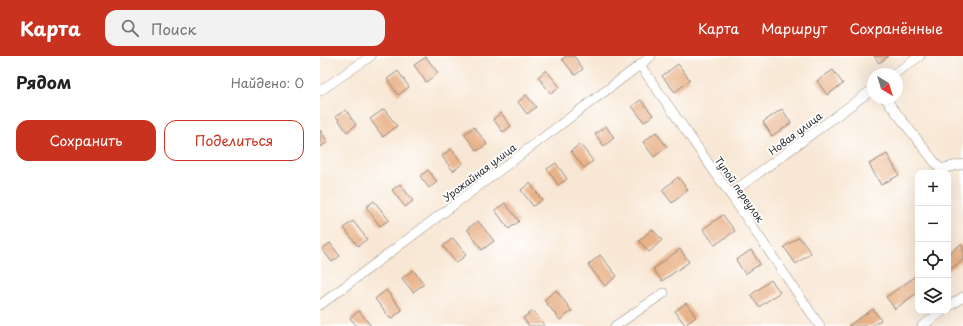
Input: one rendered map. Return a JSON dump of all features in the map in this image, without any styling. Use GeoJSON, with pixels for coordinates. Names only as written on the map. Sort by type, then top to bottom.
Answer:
{"type":"FeatureCollection","features":[{"type":"Feature","properties":{"kind":"street"},"geometry":{"type":"LineString","coordinates":[[320,91],[371,56]]}},
{"type":"Feature","properties":{"kind":"street","name":"Урожайная улица"},"geometry":{"type":"LineString","coordinates":[[320,305],[651,56]]}},
{"type":"Feature","properties":{"kind":"street"},"geometry":{"type":"LineString","coordinates":[[903,68],[920,56]]}},
{"type":"Feature","properties":{"kind":"street","name":"Тупой переулок"},"geometry":{"type":"LineString","coordinates":[[640,65],[820,326]]}},
{"type":"Feature","properties":{"kind":"street","name":"Новая улица"},"geometry":{"type":"LineString","coordinates":[[730,194],[867,93]]}},
{"type":"Feature","properties":{"kind":"street"},"geometry":{"type":"LineString","coordinates":[[890,104],[940,169],[963,164]]}},
{"type":"Feature","properties":{"kind":"street"},"geometry":{"type":"LineString","coordinates":[[615,326],[664,293]]}},
{"type":"Feature","properties":{"kind":"street"},"geometry":{"type":"LineString","coordinates":[[951,305],[963,296]]}},
{"type":"Feature","properties":{"kind":"street"},"geometry":{"type":"LineString","coordinates":[[922,326],[939,314]]}},
{"type":"Feature","properties":{"kind":"building"},"geometry":{"type":"Polygon","coordinates":[[[566,56],[574,56],[583,69],[575,75],[562,59],[566,56]]]}},
{"type":"Feature","properties":{"kind":"building"},"geometry":{"type":"Polygon","coordinates":[[[874,56],[889,56],[879,63],[874,56]]]}},
{"type":"Feature","properties":{"kind":"building"},"geometry":{"type":"Polygon","coordinates":[[[426,57],[438,73],[426,82],[414,65],[426,57]]]}},
{"type":"Feature","properties":{"kind":"building"},"geometry":{"type":"Polygon","coordinates":[[[678,64],[690,80],[675,92],[662,76],[678,64]]]}},
{"type":"Feature","properties":{"kind":"building"},"geometry":{"type":"Polygon","coordinates":[[[546,70],[560,87],[551,94],[538,77],[546,70]]]}},
{"type":"Feature","properties":{"kind":"building"},"geometry":{"type":"Polygon","coordinates":[[[833,70],[843,84],[827,95],[817,81],[833,70]]]}},
{"type":"Feature","properties":{"kind":"building"},"geometry":{"type":"Polygon","coordinates":[[[398,71],[409,87],[398,95],[387,79],[398,71]]]}},
{"type":"Feature","properties":{"kind":"building"},"geometry":{"type":"Polygon","coordinates":[[[526,95],[536,107],[527,114],[518,102],[526,95]]]}},
{"type":"Feature","properties":{"kind":"building"},"geometry":{"type":"Polygon","coordinates":[[[641,100],[653,115],[644,122],[632,106],[641,100]]]}},
{"type":"Feature","properties":{"kind":"building"},"geometry":{"type":"Polygon","coordinates":[[[384,109],[397,126],[383,137],[370,119],[384,109]]]}},
{"type":"Feature","properties":{"kind":"building"},"geometry":{"type":"Polygon","coordinates":[[[782,109],[791,123],[772,136],[763,122],[782,109]]]}},
{"type":"Feature","properties":{"kind":"building"},"geometry":{"type":"Polygon","coordinates":[[[346,110],[356,125],[347,132],[336,116],[346,110]]]}},
{"type":"Feature","properties":{"kind":"building"},"geometry":{"type":"Polygon","coordinates":[[[501,113],[511,126],[503,132],[493,119],[501,113]]]}},
{"type":"Feature","properties":{"kind":"building"},"geometry":{"type":"Polygon","coordinates":[[[606,126],[614,138],[604,146],[595,134],[606,126]]]}},
{"type":"Feature","properties":{"kind":"building"},"geometry":{"type":"Polygon","coordinates":[[[474,127],[487,144],[477,151],[464,134],[474,127]]]}},
{"type":"Feature","properties":{"kind":"building"},"geometry":{"type":"Polygon","coordinates":[[[320,130],[328,142],[320,147],[320,130]]]}},
{"type":"Feature","properties":{"kind":"building"},"geometry":{"type":"Polygon","coordinates":[[[656,132],[667,147],[654,157],[643,142],[656,132]]]}},
{"type":"Feature","properties":{"kind":"building"},"geometry":{"type":"Polygon","coordinates":[[[580,144],[593,161],[584,168],[571,151],[580,144]]]}},
{"type":"Feature","properties":{"kind":"building"},"geometry":{"type":"Polygon","coordinates":[[[451,149],[463,163],[453,171],[442,156],[451,149]]]}},
{"type":"Feature","properties":{"kind":"building"},"geometry":{"type":"Polygon","coordinates":[[[887,154],[899,175],[881,185],[869,164],[887,154]]]}},
{"type":"Feature","properties":{"kind":"building"},"geometry":{"type":"Polygon","coordinates":[[[556,163],[567,179],[558,185],[547,169],[556,163]]]}},
{"type":"Feature","properties":{"kind":"building"},"geometry":{"type":"Polygon","coordinates":[[[428,170],[437,182],[429,188],[420,176],[428,170]]]}},
{"type":"Feature","properties":{"kind":"building"},"geometry":{"type":"Polygon","coordinates":[[[678,177],[688,190],[672,203],[662,190],[678,177]]]}},
{"type":"Feature","properties":{"kind":"building"},"geometry":{"type":"Polygon","coordinates":[[[530,183],[542,200],[533,206],[521,190],[530,183]]]}},
{"type":"Feature","properties":{"kind":"building"},"geometry":{"type":"Polygon","coordinates":[[[400,184],[413,201],[405,207],[392,190],[400,184]]]}},
{"type":"Feature","properties":{"kind":"building"},"geometry":{"type":"Polygon","coordinates":[[[374,201],[389,220],[380,226],[366,207],[374,201]]]}},
{"type":"Feature","properties":{"kind":"building"},"geometry":{"type":"Polygon","coordinates":[[[505,203],[519,221],[509,229],[495,210],[505,203]]]}},
{"type":"Feature","properties":{"kind":"building"},"geometry":{"type":"Polygon","coordinates":[[[723,215],[735,231],[715,245],[703,229],[723,215]]]}},
{"type":"Feature","properties":{"kind":"building"},"geometry":{"type":"Polygon","coordinates":[[[353,221],[367,239],[358,246],[344,228],[353,221]]]}},
{"type":"Feature","properties":{"kind":"building"},"geometry":{"type":"Polygon","coordinates":[[[478,221],[494,241],[482,250],[467,229],[478,221]]]}},
{"type":"Feature","properties":{"kind":"building"},"geometry":{"type":"Polygon","coordinates":[[[652,229],[662,240],[649,252],[639,241],[652,229]]]}},
{"type":"Feature","properties":{"kind":"building"},"geometry":{"type":"Polygon","coordinates":[[[799,237],[811,253],[796,264],[784,247],[799,237]]]}},
{"type":"Feature","properties":{"kind":"building"},"geometry":{"type":"Polygon","coordinates":[[[453,238],[466,255],[456,263],[443,246],[453,238]]]}},
{"type":"Feature","properties":{"kind":"building"},"geometry":{"type":"Polygon","coordinates":[[[330,243],[340,256],[332,262],[322,249],[330,243]]]}},
{"type":"Feature","properties":{"kind":"building"},"geometry":{"type":"Polygon","coordinates":[[[961,244],[963,247],[963,260],[951,269],[951,252],[961,244]]]}},
{"type":"Feature","properties":{"kind":"building"},"geometry":{"type":"Polygon","coordinates":[[[680,249],[689,262],[662,281],[653,269],[680,249]]]}},
{"type":"Feature","properties":{"kind":"building"},"geometry":{"type":"Polygon","coordinates":[[[751,250],[760,264],[745,274],[736,260],[751,250]]]}},
{"type":"Feature","properties":{"kind":"building"},"geometry":{"type":"Polygon","coordinates":[[[600,255],[617,276],[605,286],[588,265],[600,255]]]}},
{"type":"Feature","properties":{"kind":"building"},"geometry":{"type":"Polygon","coordinates":[[[413,270],[424,284],[413,292],[402,278],[413,270]]]}},
{"type":"Feature","properties":{"kind":"building"},"geometry":{"type":"Polygon","coordinates":[[[915,277],[915,294],[895,309],[886,297],[915,277]]]}},
{"type":"Feature","properties":{"kind":"building"},"geometry":{"type":"Polygon","coordinates":[[[771,280],[780,292],[759,307],[751,295],[771,280]]]}},
{"type":"Feature","properties":{"kind":"building"},"geometry":{"type":"Polygon","coordinates":[[[386,290],[402,310],[391,319],[375,299],[386,290]]]}},
{"type":"Feature","properties":{"kind":"building"},"geometry":{"type":"Polygon","coordinates":[[[556,290],[572,311],[560,320],[544,300],[556,290]]]}},
{"type":"Feature","properties":{"kind":"building"},"geometry":{"type":"Polygon","coordinates":[[[686,303],[696,317],[685,325],[675,311],[686,303]]]}},
{"type":"Feature","properties":{"kind":"building"},"geometry":{"type":"Polygon","coordinates":[[[873,309],[881,320],[872,326],[848,326],[873,309]]]}},
{"type":"Feature","properties":{"kind":"building"},"geometry":{"type":"Polygon","coordinates":[[[359,311],[371,326],[357,326],[350,318],[359,311]]]}},
{"type":"Feature","properties":{"kind":"building"},"geometry":{"type":"Polygon","coordinates":[[[533,311],[545,326],[529,326],[523,318],[533,311]]]}}]}
